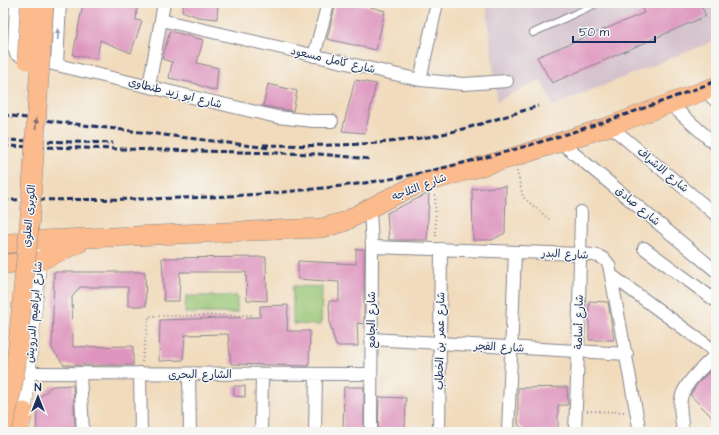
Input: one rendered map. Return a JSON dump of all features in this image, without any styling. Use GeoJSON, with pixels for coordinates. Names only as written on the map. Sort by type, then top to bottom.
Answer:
{"type":"FeatureCollection","features":[{"type":"Feature","properties":{"kind":"main road","name":"الكوبرى العلوى"},"geometry":{"type":"LineString","coordinates":[[3,367],[18,215],[30,3]]}},
{"type":"Feature","properties":{"kind":"main road","name":"الكوبرى العلوى"},"geometry":{"type":"LineString","coordinates":[[3,427],[16,365],[30,216],[44,3]]}},
{"type":"Feature","properties":{"kind":"main road","name":"شارع الثلاجه"},"geometry":{"type":"LineString","coordinates":[[3,244],[41,240],[322,228],[344,222],[401,192],[434,180],[560,142],[610,126],[670,104],[712,92]]}},
{"type":"Feature","properties":{"kind":"main road","name":"شارع الثلاجه"},"geometry":{"type":"LineString","coordinates":[[3,264],[39,261],[90,238]]}},
{"type":"Feature","properties":{"kind":"main road"},"geometry":{"type":"LineString","coordinates":[[17,432],[24,412]]}},
{"type":"Feature","properties":{"kind":"street","name":"شارع ابو زيد طنطاوى"},"geometry":{"type":"LineString","coordinates":[[16,3],[14,48],[16,54],[19,56],[277,117],[314,121],[332,121]]}},
{"type":"Feature","properties":{"kind":"street"},"geometry":{"type":"LineString","coordinates":[[57,64],[60,3]]}},
{"type":"Feature","properties":{"kind":"street"},"geometry":{"type":"LineString","coordinates":[[148,86],[164,3]]}},
{"type":"Feature","properties":{"kind":"street"},"geometry":{"type":"LineString","coordinates":[[314,56],[328,3]]}},
{"type":"Feature","properties":{"kind":"street"},"geometry":{"type":"LineString","coordinates":[[420,80],[438,3]]}},
{"type":"Feature","properties":{"kind":"street","name":"شارع كامل مسعود"},"geometry":{"type":"LineString","coordinates":[[161,20],[420,80],[464,84],[507,81]]}},
{"type":"Feature","properties":{"kind":"street"},"geometry":{"type":"LineString","coordinates":[[670,104],[716,145]]}},
{"type":"Feature","properties":{"kind":"street","name":"شارع الاشراف"},"geometry":{"type":"LineString","coordinates":[[610,126],[716,215]]}},
{"type":"Feature","properties":{"kind":"street","name":"شارع صادق"},"geometry":{"type":"LineString","coordinates":[[560,142],[716,271]]}},
{"type":"Feature","properties":{"kind":"street","name":"شارع الجامع"},"geometry":{"type":"LineString","coordinates":[[370,209],[372,247],[371,432]]}},
{"type":"Feature","properties":{"kind":"street","name":"شارع أسامة"},"geometry":{"type":"LineString","coordinates":[[575,432],[581,212]]}},
{"type":"Feature","properties":{"kind":"street","name":"شارع ابراهيم الدرويش"},"geometry":{"type":"LineString","coordinates":[[23,432],[41,240]]}},
{"type":"Feature","properties":{"kind":"street","name":"شارع البدر"},"geometry":{"type":"LineString","coordinates":[[372,247],[581,254],[598,255],[604,258],[609,265],[627,354],[640,432]]}},
{"type":"Feature","properties":{"kind":"street"},"geometry":{"type":"LineString","coordinates":[[644,248],[716,301]]}},
{"type":"Feature","properties":{"kind":"street","name":"شارع عمر بن الخطاب"},"geometry":{"type":"LineString","coordinates":[[439,249],[439,432]]}},
{"type":"Feature","properties":{"kind":"street"},"geometry":{"type":"LineString","coordinates":[[508,432],[515,252]]}},
{"type":"Feature","properties":{"kind":"street"},"geometry":{"type":"LineString","coordinates":[[611,275],[716,353],[687,385],[682,395],[681,405],[683,432]]}},
{"type":"Feature","properties":{"kind":"street","name":"شارع الفجر"},"geometry":{"type":"LineString","coordinates":[[371,339],[627,354]]}},
{"type":"Feature","properties":{"kind":"street","name":"الشارع البحرى"},"geometry":{"type":"LineString","coordinates":[[29,373],[371,374]]}},
{"type":"Feature","properties":{"kind":"street"},"geometry":{"type":"LineString","coordinates":[[80,373],[83,432]]}},
{"type":"Feature","properties":{"kind":"street"},"geometry":{"type":"LineString","coordinates":[[140,373],[141,432]]}},
{"type":"Feature","properties":{"kind":"street"},"geometry":{"type":"LineString","coordinates":[[189,374],[190,432]]}},
{"type":"Feature","properties":{"kind":"street"},"geometry":{"type":"LineString","coordinates":[[261,432],[262,374]]}},
{"type":"Feature","properties":{"kind":"street"},"geometry":{"type":"LineString","coordinates":[[315,432],[316,374]]}},
{"type":"Feature","properties":{"kind":"lane"},"geometry":{"type":"LineString","coordinates":[[533,32],[598,3]]}},
{"type":"Feature","properties":{"kind":"path"},"geometry":{"type":"LineString","coordinates":[[514,156],[523,198],[549,219]]}},
{"type":"Feature","properties":{"kind":"path"},"geometry":{"type":"LineString","coordinates":[[434,180],[439,249]]}},
{"type":"Feature","properties":{"kind":"path"},"geometry":{"type":"LineString","coordinates":[[140,373],[149,316],[254,315]]}},
{"type":"Feature","properties":{"kind":"path"},"geometry":{"type":"LineString","coordinates":[[576,411],[636,412]]}},
{"type":"Feature","properties":{"kind":"shaded area"},"geometry":{"type":"Polygon","coordinates":[[[486,3],[716,3],[716,40],[553,106],[541,80],[497,101],[486,3]]]}},
{"type":"Feature","properties":{"kind":"green space"},"geometry":{"type":"Polygon","coordinates":[[[293,286],[322,287],[321,325],[293,324],[293,286]]]}},
{"type":"Feature","properties":{"kind":"green space"},"geometry":{"type":"Polygon","coordinates":[[[186,296],[237,296],[237,313],[185,313],[186,296]]]}},
{"type":"Feature","properties":{"kind":"building"},"geometry":{"type":"Polygon","coordinates":[[[83,3],[138,3],[136,20],[142,21],[131,53],[100,40],[97,59],[73,55],[83,3]]]}},
{"type":"Feature","properties":{"kind":"building"},"geometry":{"type":"Polygon","coordinates":[[[184,3],[218,3],[217,19],[198,17],[182,11],[184,3]]]}},
{"type":"Feature","properties":{"kind":"building"},"geometry":{"type":"Polygon","coordinates":[[[336,3],[357,3],[385,11],[376,50],[327,39],[336,3]]]}},
{"type":"Feature","properties":{"kind":"building"},"geometry":{"type":"Polygon","coordinates":[[[639,3],[700,3],[706,16],[552,83],[537,57],[644,13],[639,3]]]}},
{"type":"Feature","properties":{"kind":"building"},"geometry":{"type":"Polygon","coordinates":[[[170,31],[203,40],[197,63],[218,68],[216,91],[198,84],[169,78],[172,62],[162,59],[170,31]]]}},
{"type":"Feature","properties":{"kind":"building"},"geometry":{"type":"Polygon","coordinates":[[[355,80],[376,84],[365,133],[342,131],[355,80]]]}},
{"type":"Feature","properties":{"kind":"building"},"geometry":{"type":"Polygon","coordinates":[[[268,84],[297,91],[293,111],[263,106],[268,84]]]}},
{"type":"Feature","properties":{"kind":"building"},"geometry":{"type":"Polygon","coordinates":[[[506,186],[505,233],[492,240],[473,240],[472,189],[506,186]]]}},
{"type":"Feature","properties":{"kind":"building"},"geometry":{"type":"Polygon","coordinates":[[[429,193],[427,240],[389,240],[387,213],[429,193]]]}},
{"type":"Feature","properties":{"kind":"building"},"geometry":{"type":"Polygon","coordinates":[[[356,249],[364,249],[364,324],[357,323],[358,346],[336,346],[330,325],[329,301],[339,301],[339,282],[298,279],[298,261],[356,264],[356,249]]]}},
{"type":"Feature","properties":{"kind":"building"},"geometry":{"type":"Polygon","coordinates":[[[266,257],[267,301],[247,300],[246,272],[180,272],[179,301],[164,301],[162,258],[266,257]]]}},
{"type":"Feature","properties":{"kind":"building"},"geometry":{"type":"Polygon","coordinates":[[[54,272],[145,272],[146,306],[128,306],[128,287],[80,287],[72,297],[73,347],[133,346],[133,365],[64,365],[52,349],[54,272]]]}},
{"type":"Feature","properties":{"kind":"building"},"geometry":{"type":"Polygon","coordinates":[[[589,301],[608,302],[614,340],[589,340],[589,301]]]}},
{"type":"Feature","properties":{"kind":"building"},"geometry":{"type":"Polygon","coordinates":[[[288,305],[287,331],[310,331],[309,366],[231,364],[228,334],[185,335],[183,360],[159,361],[160,320],[260,317],[260,306],[288,305]]]}},
{"type":"Feature","properties":{"kind":"building"},"geometry":{"type":"Polygon","coordinates":[[[716,365],[716,421],[690,395],[698,383],[716,365]]]}},
{"type":"Feature","properties":{"kind":"building"},"geometry":{"type":"Polygon","coordinates":[[[73,385],[75,432],[36,432],[38,399],[52,386],[73,385]]]}},
{"type":"Feature","properties":{"kind":"building"},"geometry":{"type":"Polygon","coordinates":[[[234,386],[245,386],[245,397],[234,396],[234,386]]]}},
{"type":"Feature","properties":{"kind":"building"},"geometry":{"type":"Polygon","coordinates":[[[344,387],[364,387],[364,432],[343,432],[344,387]]]}},
{"type":"Feature","properties":{"kind":"building"},"geometry":{"type":"Polygon","coordinates":[[[567,387],[568,405],[558,405],[558,432],[525,432],[518,424],[518,388],[567,387]]]}},
{"type":"Feature","properties":{"kind":"building"},"geometry":{"type":"Polygon","coordinates":[[[379,397],[406,398],[405,432],[378,432],[379,397]]]}},
{"type":"Feature","properties":{"kind":"railway"},"geometry":{"type":"LineString","coordinates":[[3,200],[153,199],[266,194],[328,188],[401,177],[521,148],[561,136],[639,110],[716,81]]}},
{"type":"Feature","properties":{"kind":"railway"},"geometry":{"type":"LineString","coordinates":[[263,145],[348,145],[412,139],[459,130],[538,106]]}},
{"type":"Feature","properties":{"kind":"railway"},"geometry":{"type":"LineString","coordinates":[[3,115],[269,148]]}},
{"type":"Feature","properties":{"kind":"railway"},"geometry":{"type":"LineString","coordinates":[[3,140],[113,143]]}},
{"type":"Feature","properties":{"kind":"railway"},"geometry":{"type":"LineString","coordinates":[[3,146],[319,154],[370,159]]}}]}
